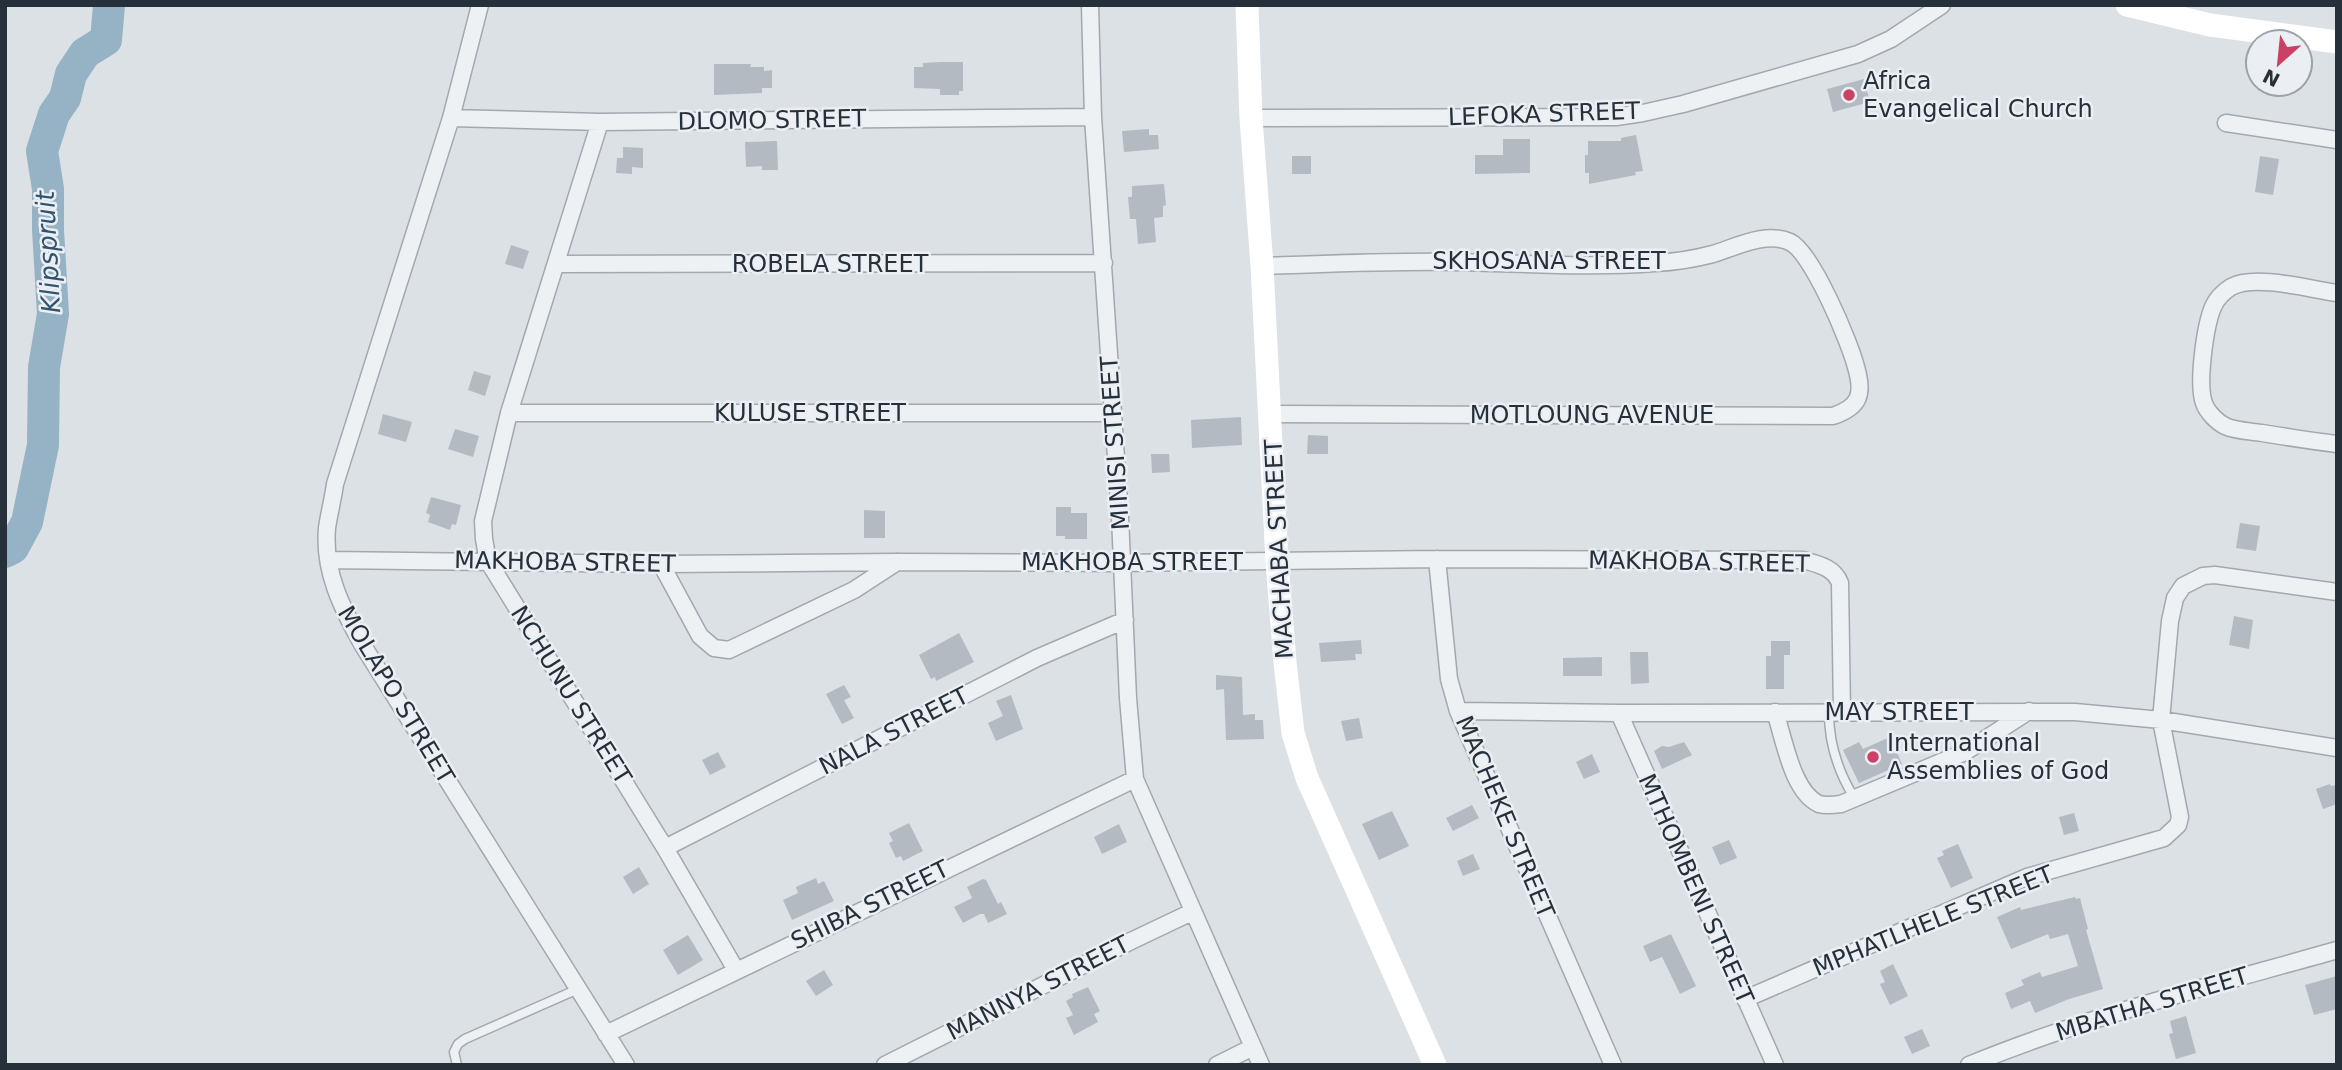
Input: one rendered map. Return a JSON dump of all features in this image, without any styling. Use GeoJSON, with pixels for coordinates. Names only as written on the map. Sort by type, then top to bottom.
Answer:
{"type":"FeatureCollection","features":[{"type":"Feature","properties":{"kind":"street","name":"MOLAPO STREET"},"geometry":{"type":"LineString","coordinates":[[480,5],[451,118],[335,484],[327,530],[329,560],[332,580],[341,606],[362,643],[626,1065]]}},
{"type":"Feature","properties":{"kind":"street","name":"MINISI STREET"},"geometry":{"type":"LineString","coordinates":[[1090,5],[1093,117],[1135,779],[1261,1065]]}},
{"type":"Feature","properties":{"kind":"street","name":"MACHABA STREET"},"geometry":{"type":"LineString","coordinates":[[1247,5],[1277,562],[1293,733],[1307,778],[1435,1065]]}},
{"type":"Feature","properties":{"kind":"street","name":"LEFOKA STREET"},"geometry":{"type":"LineString","coordinates":[[1251,118],[1616,117],[1643,113],[1858,54],[1891,38],[1942,5]]}},
{"type":"Feature","properties":{"kind":"street"},"geometry":{"type":"LineString","coordinates":[[2127,5],[2210,25],[2337,42]]}},
{"type":"Feature","properties":{"kind":"street","name":"DLOMO STREET"},"geometry":{"type":"LineString","coordinates":[[451,118],[600,122],[1093,117]]}},
{"type":"Feature","properties":{"kind":"street","name":"NCHUNU STREET"},"geometry":{"type":"LineString","coordinates":[[600,122],[509,413],[483,521],[484,539],[488,561],[665,848],[736,970]]}},
{"type":"Feature","properties":{"kind":"street"},"geometry":{"type":"LineString","coordinates":[[2226,122],[2337,141]]}},
{"type":"Feature","properties":{"kind":"street","name":"SKHOSANA STREET"},"geometry":{"type":"LineString","coordinates":[[1262,266],[1419,262],[1630,265],[1683,260],[1754,240],[1790,242],[1804,253],[1812,267],[1852,351]]}},
{"type":"Feature","properties":{"kind":"street","name":"ROBELA STREET"},"geometry":{"type":"LineString","coordinates":[[556,264],[1104,264]]}},
{"type":"Feature","properties":{"kind":"street"},"geometry":{"type":"LineString","coordinates":[[2337,293],[2264,282],[2245,283],[2231,288],[2213,307],[2200,380],[2204,404],[2212,416],[2224,426],[2337,444]]}},
{"type":"Feature","properties":{"kind":"street","name":"MOTLOUNG AVENUE"},"geometry":{"type":"LineString","coordinates":[[1271,414],[1833,415],[1846,411],[1856,403],[1860,390],[1852,351]]}},
{"type":"Feature","properties":{"kind":"street","name":"KULUSE STREET"},"geometry":{"type":"LineString","coordinates":[[509,413],[1112,413]]}},
{"type":"Feature","properties":{"kind":"street","name":"MAKHOBA STREET"},"geometry":{"type":"LineString","coordinates":[[329,560],[661,564],[1437,559],[1803,560],[1822,565],[1838,577],[1840,583],[1835,712]]}},
{"type":"Feature","properties":{"kind":"street","name":"MACHEKE STREET"},"geometry":{"type":"LineString","coordinates":[[1437,559],[1450,679],[1458,711],[1613,1065]]}},
{"type":"Feature","properties":{"kind":"street"},"geometry":{"type":"LineString","coordinates":[[661,564],[701,636],[714,648],[729,650],[853,590],[897,562]]}},
{"type":"Feature","properties":{"kind":"street","name":"MPHATLHELE STREET"},"geometry":{"type":"LineString","coordinates":[[1745,999],[2027,877],[2164,838],[2178,825],[2180,817],[2161,720],[2170,621],[2175,597],[2188,582],[2215,575],[2337,592]]}},
{"type":"Feature","properties":{"kind":"street","name":"NALA STREET"},"geometry":{"type":"LineString","coordinates":[[665,848],[1037,658],[1125,620]]}},
{"type":"Feature","properties":{"kind":"street","name":"MAY STREET"},"geometry":{"type":"LineString","coordinates":[[1458,711],[2029,711],[2161,720],[2337,748]]}},
{"type":"Feature","properties":{"kind":"street"},"geometry":{"type":"LineString","coordinates":[[1776,712],[1797,781],[1808,796],[1819,804],[1830,806],[1855,799],[1965,752],[2029,711]]}},
{"type":"Feature","properties":{"kind":"street","name":"MTHOMBENI STREET"},"geometry":{"type":"LineString","coordinates":[[1619,713],[1775,1065]]}},
{"type":"Feature","properties":{"kind":"street","name":"SHIBA STREET"},"geometry":{"type":"LineString","coordinates":[[606,1034],[1135,779]]}},
{"type":"Feature","properties":{"kind":"street","name":"MANNYA STREET"},"geometry":{"type":"LineString","coordinates":[[885,1065],[1192,912]]}},
{"type":"Feature","properties":{"kind":"street","name":"MBATHA STREET"},"geometry":{"type":"LineString","coordinates":[[1969,1065],[2049,1034],[2337,950]]}},
{"type":"Feature","properties":{"kind":"street"},"geometry":{"type":"LineString","coordinates":[[1217,1065],[1253,1047]]}},
{"type":"Feature","properties":{"kind":"lane"},"geometry":{"type":"LineString","coordinates":[[1835,712],[1829,728],[1834,758],[1855,799]]}},
{"type":"Feature","properties":{"kind":"lane"},"geometry":{"type":"LineString","coordinates":[[457,1065],[454,1052],[458,1044],[465,1039],[578,989]]}},
{"type":"Feature","properties":{"kind":"building"},"geometry":{"type":"Polygon","coordinates":[[[963,62],[963,91],[959,91],[959,95],[940,95],[940,89],[914,88],[914,67],[923,67],[923,63],[963,62]]]}},
{"type":"Feature","properties":{"kind":"building"},"geometry":{"type":"Polygon","coordinates":[[[714,64],[751,64],[750,67],[772,70],[772,88],[762,88],[762,93],[714,95],[714,64]]]}},
{"type":"Feature","properties":{"kind":"building","name":"Africa Evangelical Church"},"geometry":{"type":"Polygon","coordinates":[[[1864,79],[1870,102],[1833,112],[1827,89],[1864,79]]]}},
{"type":"Feature","properties":{"kind":"building"},"geometry":{"type":"Polygon","coordinates":[[[1149,129],[1149,135],[1158,135],[1159,149],[1124,152],[1122,131],[1149,129]]]}},
{"type":"Feature","properties":{"kind":"building"},"geometry":{"type":"Polygon","coordinates":[[[1636,135],[1643,171],[1635,172],[1636,175],[1589,184],[1589,173],[1585,173],[1588,141],[1621,141],[1621,138],[1636,135]]]}},
{"type":"Feature","properties":{"kind":"building"},"geometry":{"type":"Polygon","coordinates":[[[1503,139],[1530,139],[1530,173],[1475,174],[1475,155],[1503,155],[1503,139]]]}},
{"type":"Feature","properties":{"kind":"building"},"geometry":{"type":"Polygon","coordinates":[[[777,141],[778,170],[762,170],[762,166],[746,167],[745,142],[777,141]]]}},
{"type":"Feature","properties":{"kind":"building"},"geometry":{"type":"Polygon","coordinates":[[[623,147],[643,148],[643,168],[632,167],[632,174],[616,173],[617,158],[623,158],[623,147]]]}},
{"type":"Feature","properties":{"kind":"building"},"geometry":{"type":"Polygon","coordinates":[[[1292,156],[1311,156],[1311,174],[1292,174],[1292,156]]]}},
{"type":"Feature","properties":{"kind":"building"},"geometry":{"type":"Polygon","coordinates":[[[2260,156],[2279,159],[2273,195],[2255,192],[2260,156]]]}},
{"type":"Feature","properties":{"kind":"building"},"geometry":{"type":"Polygon","coordinates":[[[1164,184],[1166,205],[1163,206],[1163,217],[1154,218],[1156,242],[1138,244],[1136,219],[1130,219],[1128,197],[1132,197],[1132,186],[1164,184]]]}},
{"type":"Feature","properties":{"kind":"building"},"geometry":{"type":"Polygon","coordinates":[[[511,245],[529,251],[523,269],[505,264],[511,245]]]}},
{"type":"Feature","properties":{"kind":"building"},"geometry":{"type":"Polygon","coordinates":[[[474,371],[491,376],[485,396],[468,390],[474,371]]]}},
{"type":"Feature","properties":{"kind":"building"},"geometry":{"type":"Polygon","coordinates":[[[383,414],[412,422],[406,442],[378,434],[383,414]]]}},
{"type":"Feature","properties":{"kind":"building"},"geometry":{"type":"Polygon","coordinates":[[[1241,417],[1242,445],[1192,448],[1191,420],[1241,417]]]}},
{"type":"Feature","properties":{"kind":"building"},"geometry":{"type":"Polygon","coordinates":[[[455,429],[479,436],[473,457],[448,449],[455,429]]]}},
{"type":"Feature","properties":{"kind":"building"},"geometry":{"type":"Polygon","coordinates":[[[1308,435],[1328,436],[1328,454],[1307,454],[1308,435]]]}},
{"type":"Feature","properties":{"kind":"building"},"geometry":{"type":"Polygon","coordinates":[[[1151,454],[1169,454],[1170,472],[1152,473],[1151,454]]]}},
{"type":"Feature","properties":{"kind":"building"},"geometry":{"type":"Polygon","coordinates":[[[431,497],[461,505],[456,525],[452,524],[450,530],[428,522],[430,515],[426,513],[431,497]]]}},
{"type":"Feature","properties":{"kind":"building"},"geometry":{"type":"Polygon","coordinates":[[[1056,507],[1071,507],[1071,513],[1087,513],[1087,539],[1065,539],[1065,536],[1056,536],[1056,507]]]}},
{"type":"Feature","properties":{"kind":"building"},"geometry":{"type":"Polygon","coordinates":[[[864,510],[885,511],[885,538],[864,538],[864,510]]]}},
{"type":"Feature","properties":{"kind":"building"},"geometry":{"type":"Polygon","coordinates":[[[2240,523],[2260,526],[2256,551],[2236,548],[2240,523]]]}},
{"type":"Feature","properties":{"kind":"building"},"geometry":{"type":"Polygon","coordinates":[[[2234,616],[2253,620],[2249,649],[2229,645],[2234,616]]]}},
{"type":"Feature","properties":{"kind":"building"},"geometry":{"type":"Polygon","coordinates":[[[959,633],[974,662],[936,681],[935,677],[931,679],[919,655],[959,633]]]}},
{"type":"Feature","properties":{"kind":"building"},"geometry":{"type":"Polygon","coordinates":[[[1361,640],[1362,654],[1355,654],[1356,660],[1321,662],[1319,643],[1361,640]]]}},
{"type":"Feature","properties":{"kind":"building"},"geometry":{"type":"Polygon","coordinates":[[[1771,641],[1790,641],[1790,655],[1784,655],[1784,689],[1766,689],[1766,656],[1771,656],[1771,641]]]}},
{"type":"Feature","properties":{"kind":"building"},"geometry":{"type":"Polygon","coordinates":[[[1630,652],[1648,652],[1649,683],[1631,684],[1630,652]]]}},
{"type":"Feature","properties":{"kind":"building"},"geometry":{"type":"Polygon","coordinates":[[[1602,657],[1602,676],[1563,676],[1563,658],[1602,657]]]}},
{"type":"Feature","properties":{"kind":"building"},"geometry":{"type":"Polygon","coordinates":[[[1216,675],[1242,677],[1243,715],[1255,714],[1255,720],[1263,720],[1264,739],[1226,740],[1224,689],[1216,690],[1216,675]]]}},
{"type":"Feature","properties":{"kind":"building"},"geometry":{"type":"Polygon","coordinates":[[[844,685],[851,697],[844,700],[854,718],[842,724],[826,694],[844,685]]]}},
{"type":"Feature","properties":{"kind":"building"},"geometry":{"type":"Polygon","coordinates":[[[1011,695],[1023,729],[996,741],[988,723],[1003,716],[996,701],[1011,695]]]}},
{"type":"Feature","properties":{"kind":"building"},"geometry":{"type":"Polygon","coordinates":[[[1359,718],[1363,738],[1346,741],[1341,721],[1359,718]]]}},
{"type":"Feature","properties":{"kind":"building","name":"International Assemblies of God"},"geometry":{"type":"Polygon","coordinates":[[[1890,737],[1902,764],[1859,783],[1843,750],[1859,742],[1863,749],[1890,737]]]}},
{"type":"Feature","properties":{"kind":"building"},"geometry":{"type":"Polygon","coordinates":[[[1684,742],[1692,755],[1662,769],[1654,751],[1662,746],[1669,747],[1684,742]]]}},
{"type":"Feature","properties":{"kind":"building"},"geometry":{"type":"Polygon","coordinates":[[[718,752],[726,767],[710,775],[702,760],[718,752]]]}},
{"type":"Feature","properties":{"kind":"building"},"geometry":{"type":"Polygon","coordinates":[[[1592,754],[1600,772],[1584,779],[1576,762],[1592,754]]]}},
{"type":"Feature","properties":{"kind":"building"},"geometry":{"type":"Polygon","coordinates":[[[2330,784],[2337,785],[2337,804],[2323,809],[2316,789],[2330,784]]]}},
{"type":"Feature","properties":{"kind":"building"},"geometry":{"type":"Polygon","coordinates":[[[1472,805],[1479,818],[1453,831],[1446,818],[1472,805]]]}},
{"type":"Feature","properties":{"kind":"building"},"geometry":{"type":"Polygon","coordinates":[[[1392,811],[1409,846],[1379,860],[1362,824],[1392,811]]]}},
{"type":"Feature","properties":{"kind":"building"},"geometry":{"type":"Polygon","coordinates":[[[2074,813],[2079,831],[2064,835],[2059,817],[2074,813]]]}},
{"type":"Feature","properties":{"kind":"building"},"geometry":{"type":"Polygon","coordinates":[[[909,823],[923,851],[903,861],[901,856],[896,858],[889,843],[893,841],[889,833],[909,823]]]}},
{"type":"Feature","properties":{"kind":"building"},"geometry":{"type":"Polygon","coordinates":[[[1119,824],[1127,842],[1102,854],[1094,837],[1119,824]]]}},
{"type":"Feature","properties":{"kind":"building"},"geometry":{"type":"Polygon","coordinates":[[[1729,840],[1737,858],[1720,865],[1712,847],[1729,840]]]}},
{"type":"Feature","properties":{"kind":"building"},"geometry":{"type":"Polygon","coordinates":[[[1958,844],[1973,878],[1951,888],[1937,858],[1944,855],[1942,851],[1958,844]]]}},
{"type":"Feature","properties":{"kind":"building"},"geometry":{"type":"Polygon","coordinates":[[[1473,854],[1480,869],[1463,876],[1457,861],[1473,854]]]}},
{"type":"Feature","properties":{"kind":"building"},"geometry":{"type":"Polygon","coordinates":[[[639,867],[649,884],[633,894],[623,877],[639,867]]]}},
{"type":"Feature","properties":{"kind":"building"},"geometry":{"type":"Polygon","coordinates":[[[816,878],[818,884],[824,881],[834,901],[792,920],[783,900],[798,893],[796,887],[816,878]]]}},
{"type":"Feature","properties":{"kind":"building"},"geometry":{"type":"Polygon","coordinates":[[[983,879],[1007,914],[988,923],[984,914],[980,914],[963,923],[954,907],[972,898],[967,887],[983,879]]]}},
{"type":"Feature","properties":{"kind":"building"},"geometry":{"type":"Polygon","coordinates":[[[2080,898],[2103,989],[2035,1013],[2030,1001],[2011,1009],[2005,993],[2024,985],[2021,980],[2040,972],[2042,977],[2078,966],[2068,934],[2050,939],[2048,934],[2011,949],[1997,917],[2020,907],[2021,910],[2080,898]]]}},
{"type":"Feature","properties":{"kind":"building"},"geometry":{"type":"Polygon","coordinates":[[[1671,934],[1696,986],[1680,994],[1662,957],[1650,962],[1643,946],[1671,934]]]}},
{"type":"Feature","properties":{"kind":"building"},"geometry":{"type":"Polygon","coordinates":[[[688,935],[703,960],[678,975],[663,950],[688,935]]]}},
{"type":"Feature","properties":{"kind":"building"},"geometry":{"type":"Polygon","coordinates":[[[1893,964],[1908,996],[1890,1005],[1880,984],[1885,982],[1880,971],[1893,964]]]}},
{"type":"Feature","properties":{"kind":"building"},"geometry":{"type":"Polygon","coordinates":[[[824,970],[833,985],[816,996],[806,981],[824,970]]]}},
{"type":"Feature","properties":{"kind":"building"},"geometry":{"type":"Polygon","coordinates":[[[2337,976],[2337,1009],[2314,1015],[2305,985],[2337,976]]]}},
{"type":"Feature","properties":{"kind":"building"},"geometry":{"type":"Polygon","coordinates":[[[1088,987],[1100,1011],[1094,1014],[1098,1022],[1074,1035],[1066,1018],[1073,1015],[1066,1001],[1073,997],[1072,994],[1088,987]]]}},
{"type":"Feature","properties":{"kind":"building"},"geometry":{"type":"Polygon","coordinates":[[[2186,1016],[2196,1053],[2176,1059],[2169,1034],[2173,1033],[2170,1021],[2186,1016]]]}},
{"type":"Feature","properties":{"kind":"building"},"geometry":{"type":"Polygon","coordinates":[[[1922,1029],[1930,1046],[1912,1054],[1904,1037],[1922,1029]]]}},
{"type":"Feature","properties":{"kind":"waterway","name":"Klipspruit"},"geometry":{"type":"LineString","coordinates":[[5,552],[13,548],[27,522],[43,445],[44,367],[53,314],[48,189],[42,151],[54,114],[65,98],[71,74],[85,53],[106,40],[109,5]]}},
{"type":"Feature","properties":{"kind":"place","name":"Africa Evangelical Church"},"geometry":{"type":"Point","coordinates":[1849,95]}},
{"type":"Feature","properties":{"kind":"place","name":"International Assemblies of God"},"geometry":{"type":"Point","coordinates":[1873,757]}}]}
